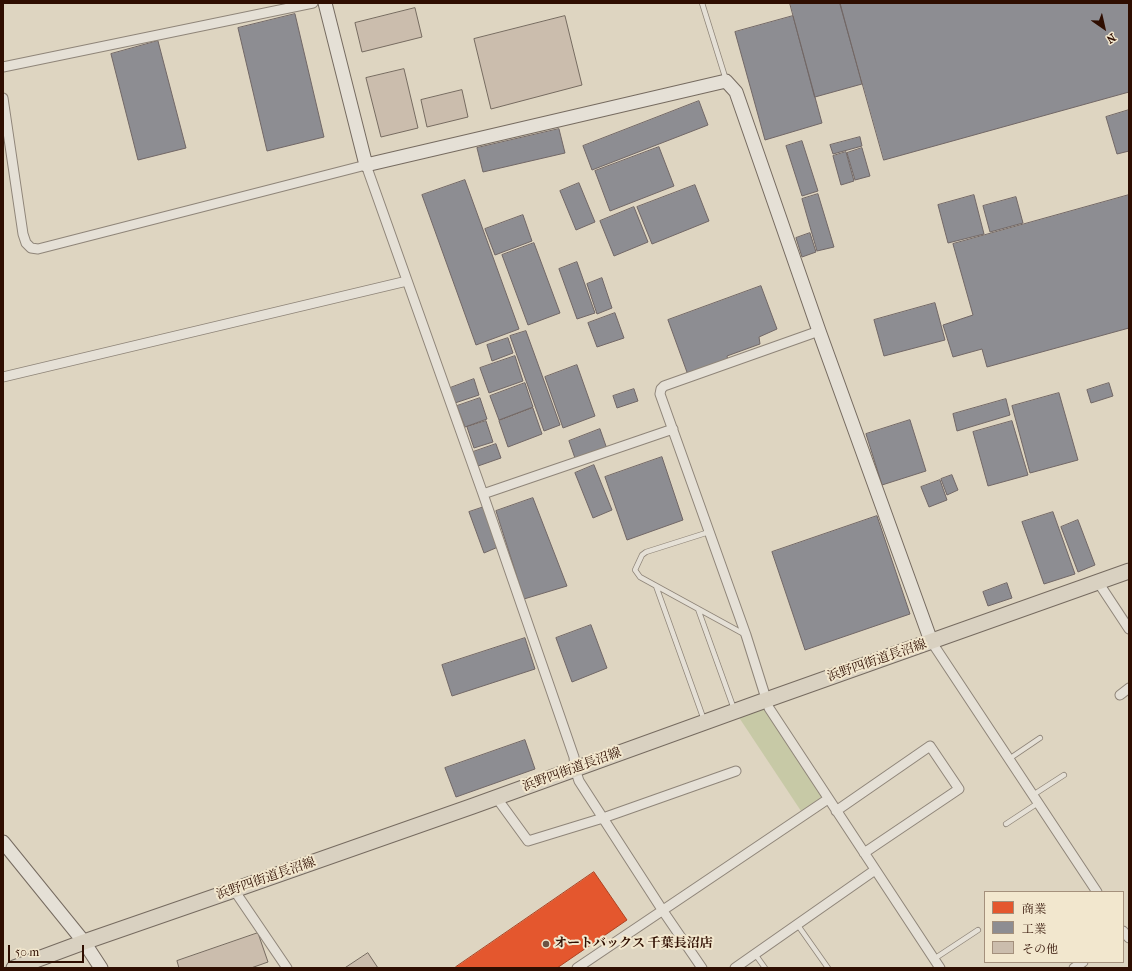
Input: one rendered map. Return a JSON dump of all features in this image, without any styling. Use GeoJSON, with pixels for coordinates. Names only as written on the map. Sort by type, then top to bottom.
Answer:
{"type":"FeatureCollection","features":[{"type":"Feature","properties":{"kind":"main road","name":"浜野四街道長沼線"},"geometry":{"type":"LineString","coordinates":[[14,968],[1129,571]]}},
{"type":"Feature","properties":{"kind":"street"},"geometry":{"type":"LineString","coordinates":[[3,67],[313,3]]}},
{"type":"Feature","properties":{"kind":"street"},"geometry":{"type":"LineString","coordinates":[[325,3],[366,165],[483,494],[574,757],[575,769],[579,781],[663,911],[702,968]]}},
{"type":"Feature","properties":{"kind":"street"},"geometry":{"type":"LineString","coordinates":[[3,98],[5,132],[23,234],[26,243],[31,248],[38,249],[366,165],[726,82],[736,92],[819,330],[931,641],[1096,891]]}},
{"type":"Feature","properties":{"kind":"street"},"geometry":{"type":"LineString","coordinates":[[3,378],[407,281]]}},
{"type":"Feature","properties":{"kind":"street"},"geometry":{"type":"LineString","coordinates":[[819,330],[664,386],[661,389],[660,394],[746,635],[769,708],[828,800],[940,968]]}},
{"type":"Feature","properties":{"kind":"street"},"geometry":{"type":"LineString","coordinates":[[483,494],[673,429]]}},
{"type":"Feature","properties":{"kind":"street"},"geometry":{"type":"LineString","coordinates":[[1098,582],[1129,629]]}},
{"type":"Feature","properties":{"kind":"street"},"geometry":{"type":"LineString","coordinates":[[1120,695],[1129,688]]}},
{"type":"Feature","properties":{"kind":"street"},"geometry":{"type":"LineString","coordinates":[[836,811],[930,746],[959,789],[864,853]]}},
{"type":"Feature","properties":{"kind":"street"},"geometry":{"type":"LineString","coordinates":[[496,797],[528,841],[603,818],[736,771]]}},
{"type":"Feature","properties":{"kind":"street"},"geometry":{"type":"LineString","coordinates":[[577,968],[828,800]]}},
{"type":"Feature","properties":{"kind":"street"},"geometry":{"type":"LineString","coordinates":[[3,842],[84,942],[101,968]]}},
{"type":"Feature","properties":{"kind":"street"},"geometry":{"type":"LineString","coordinates":[[735,968],[875,870]]}},
{"type":"Feature","properties":{"kind":"street"},"geometry":{"type":"LineString","coordinates":[[234,890],[287,968]]}},
{"type":"Feature","properties":{"kind":"lane"},"geometry":{"type":"LineString","coordinates":[[702,3],[726,82]]}},
{"type":"Feature","properties":{"kind":"lane"},"geometry":{"type":"LineString","coordinates":[[709,532],[646,552],[642,555],[635,570],[636,574],[746,635]]}},
{"type":"Feature","properties":{"kind":"lane"},"geometry":{"type":"LineString","coordinates":[[656,586],[704,722]]}},
{"type":"Feature","properties":{"kind":"lane"},"geometry":{"type":"LineString","coordinates":[[698,609],[735,711]]}},
{"type":"Feature","properties":{"kind":"lane"},"geometry":{"type":"LineString","coordinates":[[1009,758],[1040,738]]}},
{"type":"Feature","properties":{"kind":"lane"},"geometry":{"type":"LineString","coordinates":[[1006,824],[1064,775]]}},
{"type":"Feature","properties":{"kind":"lane"},"geometry":{"type":"LineString","coordinates":[[797,924],[828,968]]}},
{"type":"Feature","properties":{"kind":"lane"},"geometry":{"type":"LineString","coordinates":[[934,959],[978,930]]}},
{"type":"Feature","properties":{"kind":"lane"},"geometry":{"type":"LineString","coordinates":[[755,954],[765,968]]}},
{"type":"Feature","properties":{"kind":"green space"},"geometry":{"type":"Polygon","coordinates":[[[763,707],[822,797],[801,811],[738,716],[763,707]]]}},
{"type":"Feature","properties":{"kind":"building: 商業"},"geometry":{"type":"Polygon","coordinates":[[[594,872],[627,920],[557,968],[456,967],[594,872]]]}},
{"type":"Feature","properties":{"kind":"building: 工業"},"geometry":{"type":"Polygon","coordinates":[[[790,3],[840,3],[862,84],[815,97],[790,3]]]}},
{"type":"Feature","properties":{"kind":"building: 工業"},"geometry":{"type":"Polygon","coordinates":[[[840,3],[1129,3],[1129,92],[884,160],[840,3]]]}},
{"type":"Feature","properties":{"kind":"building: 工業"},"geometry":{"type":"Polygon","coordinates":[[[295,14],[324,137],[267,151],[238,28],[295,14]]]}},
{"type":"Feature","properties":{"kind":"building: 工業"},"geometry":{"type":"Polygon","coordinates":[[[793,16],[822,123],[765,140],[735,32],[793,16]]]}},
{"type":"Feature","properties":{"kind":"building: 工業"},"geometry":{"type":"Polygon","coordinates":[[[158,41],[186,148],[138,160],[111,54],[158,41]]]}},
{"type":"Feature","properties":{"kind":"building: 工業"},"geometry":{"type":"Polygon","coordinates":[[[699,101],[708,125],[592,170],[583,146],[699,101]]]}},
{"type":"Feature","properties":{"kind":"building: 工業"},"geometry":{"type":"Polygon","coordinates":[[[1129,110],[1129,151],[1117,154],[1106,117],[1129,110]]]}},
{"type":"Feature","properties":{"kind":"building: 工業"},"geometry":{"type":"Polygon","coordinates":[[[559,129],[565,153],[483,172],[477,148],[559,129]]]}},
{"type":"Feature","properties":{"kind":"building: 工業"},"geometry":{"type":"Polygon","coordinates":[[[860,137],[862,146],[833,154],[830,145],[860,137]]]}},
{"type":"Feature","properties":{"kind":"building: 工業"},"geometry":{"type":"Polygon","coordinates":[[[802,141],[818,191],[802,196],[786,146],[802,141]]]}},
{"type":"Feature","properties":{"kind":"building: 工業"},"geometry":{"type":"Polygon","coordinates":[[[659,147],[674,186],[610,211],[595,171],[659,147]]]}},
{"type":"Feature","properties":{"kind":"building: 工業"},"geometry":{"type":"Polygon","coordinates":[[[862,148],[870,176],[855,180],[847,153],[862,148]]]}},
{"type":"Feature","properties":{"kind":"building: 工業"},"geometry":{"type":"Polygon","coordinates":[[[846,152],[854,181],[841,185],[833,156],[846,152]]]}},
{"type":"Feature","properties":{"kind":"building: 工業"},"geometry":{"type":"Polygon","coordinates":[[[465,180],[519,329],[476,345],[422,195],[465,180]]]}},
{"type":"Feature","properties":{"kind":"building: 工業"},"geometry":{"type":"Polygon","coordinates":[[[579,183],[595,222],[576,230],[560,191],[579,183]]]}},
{"type":"Feature","properties":{"kind":"building: 工業"},"geometry":{"type":"Polygon","coordinates":[[[695,185],[709,221],[652,244],[637,207],[695,185]]]}},
{"type":"Feature","properties":{"kind":"building: 工業"},"geometry":{"type":"Polygon","coordinates":[[[818,194],[834,247],[817,251],[802,199],[818,194]]]}},
{"type":"Feature","properties":{"kind":"building: 工業"},"geometry":{"type":"Polygon","coordinates":[[[974,195],[984,234],[948,243],[938,205],[974,195]]]}},
{"type":"Feature","properties":{"kind":"building: 工業"},"geometry":{"type":"Polygon","coordinates":[[[1129,195],[1129,328],[987,367],[982,349],[953,357],[943,325],[973,315],[953,244],[1129,195]]]}},
{"type":"Feature","properties":{"kind":"building: 工業"},"geometry":{"type":"Polygon","coordinates":[[[1016,197],[1023,223],[990,232],[983,206],[1016,197]]]}},
{"type":"Feature","properties":{"kind":"building: 工業"},"geometry":{"type":"Polygon","coordinates":[[[634,207],[648,242],[614,256],[600,221],[634,207]]]}},
{"type":"Feature","properties":{"kind":"building: 工業"},"geometry":{"type":"Polygon","coordinates":[[[523,215],[532,241],[495,255],[485,229],[523,215]]]}},
{"type":"Feature","properties":{"kind":"building: 工業"},"geometry":{"type":"Polygon","coordinates":[[[810,233],[816,252],[802,257],[796,238],[810,233]]]}},
{"type":"Feature","properties":{"kind":"building: 工業"},"geometry":{"type":"Polygon","coordinates":[[[534,243],[560,313],[528,325],[502,255],[534,243]]]}},
{"type":"Feature","properties":{"kind":"building: 工業"},"geometry":{"type":"Polygon","coordinates":[[[577,262],[595,313],[577,319],[559,269],[577,262]]]}},
{"type":"Feature","properties":{"kind":"building: 工業"},"geometry":{"type":"Polygon","coordinates":[[[602,278],[612,308],[597,314],[587,284],[602,278]]]}},
{"type":"Feature","properties":{"kind":"building: 工業"},"geometry":{"type":"Polygon","coordinates":[[[761,286],[777,329],[759,337],[760,344],[727,356],[728,360],[688,375],[668,320],[761,286]]]}},
{"type":"Feature","properties":{"kind":"building: 工業"},"geometry":{"type":"Polygon","coordinates":[[[935,303],[945,340],[884,356],[874,320],[935,303]]]}},
{"type":"Feature","properties":{"kind":"building: 工業"},"geometry":{"type":"Polygon","coordinates":[[[615,313],[624,338],[597,347],[588,323],[615,313]]]}},
{"type":"Feature","properties":{"kind":"building: 工業"},"geometry":{"type":"Polygon","coordinates":[[[526,331],[560,425],[544,431],[510,336],[526,331]]]}},
{"type":"Feature","properties":{"kind":"building: 工業"},"geometry":{"type":"Polygon","coordinates":[[[508,338],[513,353],[492,361],[487,345],[508,338]]]}},
{"type":"Feature","properties":{"kind":"building: 工業"},"geometry":{"type":"Polygon","coordinates":[[[515,356],[523,381],[489,393],[480,368],[515,356]]]}},
{"type":"Feature","properties":{"kind":"building: 工業"},"geometry":{"type":"Polygon","coordinates":[[[577,365],[595,416],[563,428],[545,377],[577,365]]]}},
{"type":"Feature","properties":{"kind":"building: 工業"},"geometry":{"type":"Polygon","coordinates":[[[474,379],[479,395],[455,403],[450,388],[474,379]]]}},
{"type":"Feature","properties":{"kind":"building: 工業"},"geometry":{"type":"Polygon","coordinates":[[[525,383],[533,407],[499,420],[490,396],[525,383]]]}},
{"type":"Feature","properties":{"kind":"building: 工業"},"geometry":{"type":"Polygon","coordinates":[[[1109,383],[1113,396],[1091,403],[1087,390],[1109,383]]]}},
{"type":"Feature","properties":{"kind":"building: 工業"},"geometry":{"type":"Polygon","coordinates":[[[634,389],[638,401],[617,408],[613,396],[634,389]]]}},
{"type":"Feature","properties":{"kind":"building: 工業"},"geometry":{"type":"Polygon","coordinates":[[[1059,393],[1078,460],[1030,473],[1012,406],[1059,393]]]}},
{"type":"Feature","properties":{"kind":"building: 工業"},"geometry":{"type":"Polygon","coordinates":[[[480,398],[487,419],[465,427],[457,406],[480,398]]]}},
{"type":"Feature","properties":{"kind":"building: 工業"},"geometry":{"type":"Polygon","coordinates":[[[1006,399],[1010,415],[957,431],[953,414],[1006,399]]]}},
{"type":"Feature","properties":{"kind":"building: 工業"},"geometry":{"type":"Polygon","coordinates":[[[533,408],[542,434],[508,447],[499,421],[533,408]]]}},
{"type":"Feature","properties":{"kind":"building: 工業"},"geometry":{"type":"Polygon","coordinates":[[[910,420],[926,471],[882,485],[866,434],[910,420]]]}},
{"type":"Feature","properties":{"kind":"building: 工業"},"geometry":{"type":"Polygon","coordinates":[[[486,421],[493,442],[474,448],[467,427],[486,421]]]}},
{"type":"Feature","properties":{"kind":"building: 工業"},"geometry":{"type":"Polygon","coordinates":[[[1012,421],[1028,475],[988,486],[973,432],[1012,421]]]}},
{"type":"Feature","properties":{"kind":"building: 工業"},"geometry":{"type":"Polygon","coordinates":[[[600,429],[607,449],[576,461],[569,441],[600,429]]]}},
{"type":"Feature","properties":{"kind":"building: 工業"},"geometry":{"type":"Polygon","coordinates":[[[496,444],[501,458],[478,466],[473,452],[496,444]]]}},
{"type":"Feature","properties":{"kind":"building: 工業"},"geometry":{"type":"Polygon","coordinates":[[[662,457],[683,520],[627,540],[605,477],[662,457]]]}},
{"type":"Feature","properties":{"kind":"building: 工業"},"geometry":{"type":"Polygon","coordinates":[[[594,465],[612,510],[593,518],[575,473],[594,465]]]}},
{"type":"Feature","properties":{"kind":"building: 工業"},"geometry":{"type":"Polygon","coordinates":[[[952,475],[958,490],[947,495],[941,479],[952,475]]]}},
{"type":"Feature","properties":{"kind":"building: 工業"},"geometry":{"type":"Polygon","coordinates":[[[940,480],[947,500],[929,507],[921,487],[940,480]]]}},
{"type":"Feature","properties":{"kind":"building: 工業"},"geometry":{"type":"Polygon","coordinates":[[[533,498],[567,586],[524,599],[496,511],[533,498]]]}},
{"type":"Feature","properties":{"kind":"building: 工業"},"geometry":{"type":"Polygon","coordinates":[[[484,507],[498,547],[484,553],[469,512],[484,507]]]}},
{"type":"Feature","properties":{"kind":"building: 工業"},"geometry":{"type":"Polygon","coordinates":[[[1053,512],[1075,574],[1044,584],[1022,522],[1053,512]]]}},
{"type":"Feature","properties":{"kind":"building: 工業"},"geometry":{"type":"Polygon","coordinates":[[[877,516],[910,614],[805,650],[772,552],[877,516]]]}},
{"type":"Feature","properties":{"kind":"building: 工業"},"geometry":{"type":"Polygon","coordinates":[[[1078,520],[1095,565],[1078,572],[1061,527],[1078,520]]]}},
{"type":"Feature","properties":{"kind":"building: 工業"},"geometry":{"type":"Polygon","coordinates":[[[1007,583],[1012,598],[988,606],[983,592],[1007,583]]]}},
{"type":"Feature","properties":{"kind":"building: 工業"},"geometry":{"type":"Polygon","coordinates":[[[591,625],[607,668],[572,682],[556,638],[591,625]]]}},
{"type":"Feature","properties":{"kind":"building: 工業"},"geometry":{"type":"Polygon","coordinates":[[[525,638],[535,669],[452,696],[442,665],[525,638]]]}},
{"type":"Feature","properties":{"kind":"building: 工業"},"geometry":{"type":"Polygon","coordinates":[[[525,740],[535,769],[456,797],[445,768],[525,740]]]}},
{"type":"Feature","properties":{"kind":"building: その他"},"geometry":{"type":"Polygon","coordinates":[[[415,8],[422,37],[362,52],[355,23],[415,8]]]}},
{"type":"Feature","properties":{"kind":"building: その他"},"geometry":{"type":"Polygon","coordinates":[[[565,16],[582,85],[491,109],[474,39],[565,16]]]}},
{"type":"Feature","properties":{"kind":"building: その他"},"geometry":{"type":"Polygon","coordinates":[[[404,69],[418,128],[381,137],[366,78],[404,69]]]}},
{"type":"Feature","properties":{"kind":"building: その他"},"geometry":{"type":"Polygon","coordinates":[[[462,90],[468,117],[427,127],[421,100],[462,90]]]}},
{"type":"Feature","properties":{"kind":"building: その他"},"geometry":{"type":"Polygon","coordinates":[[[258,933],[268,962],[251,968],[179,968],[177,961],[258,933]]]}},
{"type":"Feature","properties":{"kind":"building: その他"},"geometry":{"type":"Polygon","coordinates":[[[368,953],[378,968],[345,968],[368,953]]]}},
{"type":"Feature","properties":{"kind":"place","name":"オートバックス 千葉長沼店"},"geometry":{"type":"Point","coordinates":[546,944]}}]}
